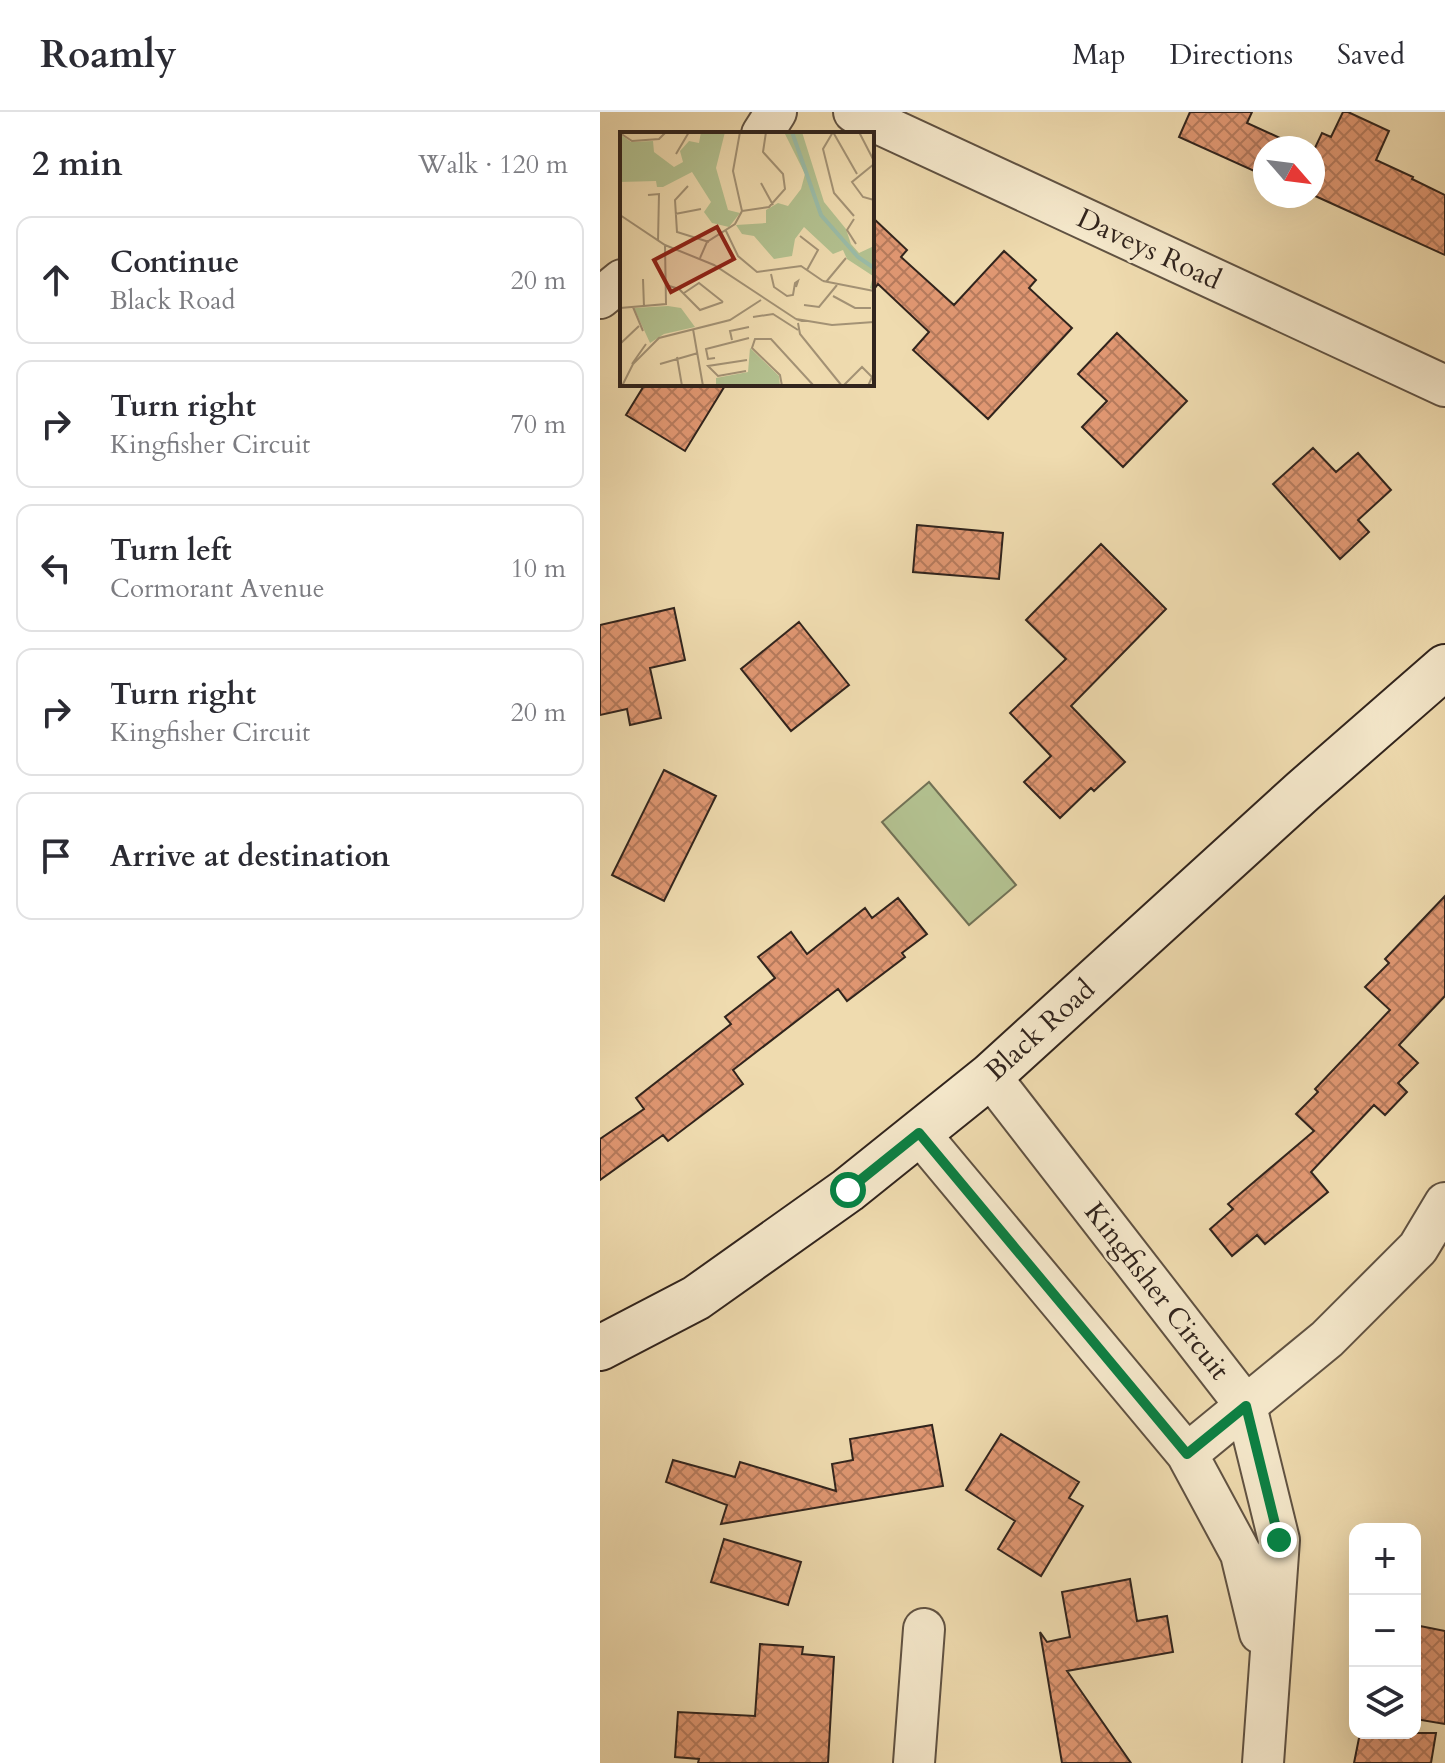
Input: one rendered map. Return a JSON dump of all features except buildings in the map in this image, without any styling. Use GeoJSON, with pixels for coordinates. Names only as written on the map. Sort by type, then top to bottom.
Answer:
{"type":"FeatureCollection","features":[{"type":"Feature","properties":{"kind":"main road","name":"Black Road"},"geometry":{"type":"LineString","coordinates":[[600,1348],[696,1298],[848,1190],[990,1076],[1303,791],[1445,667]]}},
{"type":"Feature","properties":{"kind":"street"},"geometry":{"type":"LineString","coordinates":[[763,132],[776,112]]}},
{"type":"Feature","properties":{"kind":"street","name":"Daveys Road"},"geometry":{"type":"LineString","coordinates":[[854,112],[1445,386]]}},
{"type":"Feature","properties":{"kind":"street"},"geometry":{"type":"LineString","coordinates":[[600,298],[620,282]]}},
{"type":"Feature","properties":{"kind":"street","name":"Kingfisher Circuit"},"geometry":{"type":"LineString","coordinates":[[990,1076],[1246,1406],[1279,1540],[1263,1763]]}},
{"type":"Feature","properties":{"kind":"street","name":"Kingfisher Circuit"},"geometry":{"type":"LineString","coordinates":[[919,1133],[1187,1454],[1241,1554],[1269,1672]]}},
{"type":"Feature","properties":{"kind":"street"},"geometry":{"type":"LineString","coordinates":[[1187,1454],[1327,1339],[1418,1248],[1445,1203]]}},
{"type":"Feature","properties":{"kind":"street"},"geometry":{"type":"LineString","coordinates":[[914,1763],[924,1629]]}},
{"type":"Feature","properties":{"kind":"green space"},"geometry":{"type":"Polygon","coordinates":[[[929,782],[1016,885],[969,925],[882,822],[929,782]]]}},
{"type":"Feature","properties":{"kind":"route"},"geometry":{"type":"LineString","coordinates":[[848,1190],[919,1133],[1187,1454],[1246,1406],[1279,1540]]}}]}
